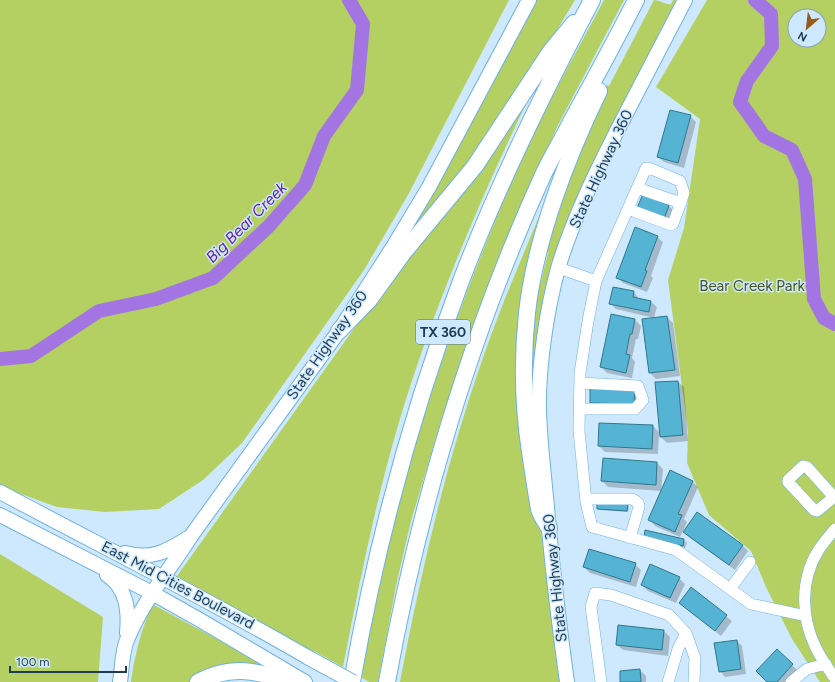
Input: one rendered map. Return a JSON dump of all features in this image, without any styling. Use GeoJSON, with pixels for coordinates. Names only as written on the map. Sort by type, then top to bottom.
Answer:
{"type":"FeatureCollection","features":[{"type":"Feature","properties":{"kind":"highway","name":"TX 360"},"geometry":{"type":"LineString","coordinates":[[387,682],[396,632],[421,521],[452,412],[470,358],[510,252],[544,173],[636,0]]}},
{"type":"Feature","properties":{"kind":"highway"},"geometry":{"type":"LineString","coordinates":[[339,331],[369,300],[403,253],[475,166],[551,51],[592,1]]}},
{"type":"Feature","properties":{"kind":"highway","name":"TX 360"},"geometry":{"type":"LineString","coordinates":[[353,682],[366,608],[392,495],[409,435],[442,334],[462,280],[506,174],[537,108],[592,1]]}},
{"type":"Feature","properties":{"kind":"highway"},"geometry":{"type":"LineString","coordinates":[[549,528],[539,509],[527,433],[524,392],[524,352],[527,312],[535,267],[546,226],[582,127],[625,38],[628,16]]}},
{"type":"Feature","properties":{"kind":"highway"},"geometry":{"type":"LineString","coordinates":[[198,682],[210,676],[241,670],[258,672],[294,682]]}},
{"type":"Feature","properties":{"kind":"main road","name":"State Highway 360"},"geometry":{"type":"LineString","coordinates":[[120,682],[126,641],[141,611],[191,536],[339,331],[393,247],[429,187],[529,0]]}},
{"type":"Feature","properties":{"kind":"main road","name":"State Highway 360"},"geometry":{"type":"LineString","coordinates":[[567,682],[540,437],[539,408],[541,367],[545,333],[559,268],[572,228],[600,166],[685,0]]}},
{"type":"Feature","properties":{"kind":"main road","name":"East Mid Cities Boulevard"},"geometry":{"type":"LineString","coordinates":[[0,492],[164,577],[262,630],[353,682]]}},
{"type":"Feature","properties":{"kind":"main road","name":"East Mid Cities Boulevard"},"geometry":{"type":"LineString","coordinates":[[0,515],[152,593],[305,682]]}},
{"type":"Feature","properties":{"kind":"main road"},"geometry":{"type":"LineString","coordinates":[[109,548],[136,556],[147,556],[169,550],[191,536]]}},
{"type":"Feature","properties":{"kind":"main road"},"geometry":{"type":"LineString","coordinates":[[70,551],[110,577],[120,586],[128,615],[126,641]]}},
{"type":"Feature","properties":{"kind":"street"},"geometry":{"type":"LineString","coordinates":[[628,209],[671,225],[675,222],[684,193],[680,181],[646,168],[596,281],[580,373],[579,431],[586,499],[592,527],[676,550],[750,604],[806,616]]}},
{"type":"Feature","properties":{"kind":"street"},"geometry":{"type":"LineString","coordinates":[[637,188],[681,203]]}},
{"type":"Feature","properties":{"kind":"street"},"geometry":{"type":"LineString","coordinates":[[559,268],[596,281]]}},
{"type":"Feature","properties":{"kind":"street"},"geometry":{"type":"LineString","coordinates":[[580,383],[638,386],[643,400],[635,409],[580,408]]}},
{"type":"Feature","properties":{"kind":"street"},"geometry":{"type":"LineString","coordinates":[[586,499],[636,500],[639,503],[639,507],[630,538]]}},
{"type":"Feature","properties":{"kind":"street"},"geometry":{"type":"LineString","coordinates":[[835,529],[818,551],[806,579],[805,604],[811,638],[816,650],[835,679]]}},
{"type":"Feature","properties":{"kind":"street"},"geometry":{"type":"LineString","coordinates":[[730,588],[750,562]]}},
{"type":"Feature","properties":{"kind":"street"},"geometry":{"type":"LineString","coordinates":[[601,682],[591,607],[595,593],[611,595],[669,615],[686,633],[695,658],[694,682]]}},
{"type":"Feature","properties":{"kind":"street"},"geometry":{"type":"LineString","coordinates":[[668,682],[678,650],[686,633]]}},
{"type":"Feature","properties":{"kind":"street"},"geometry":{"type":"LineString","coordinates":[[791,682],[807,669],[826,664]]}},
{"type":"Feature","properties":{"kind":"green space"},"geometry":{"type":"Polygon","coordinates":[[[0,0],[509,0],[408,195],[364,270],[242,443],[203,480],[159,509],[105,512],[57,507],[0,485],[0,0]]]}},
{"type":"Feature","properties":{"kind":"green space"},"geometry":{"type":"Polygon","coordinates":[[[535,0],[575,0],[503,119],[416,230],[407,234],[535,0]]]}},
{"type":"Feature","properties":{"kind":"green space"},"geometry":{"type":"Polygon","coordinates":[[[604,0],[624,0],[557,127],[496,265],[468,340],[441,421],[411,521],[396,586],[378,682],[369,682],[361,677],[378,589],[410,465],[439,371],[472,279],[519,164],[554,93],[604,0]]]}},
{"type":"Feature","properties":{"kind":"green space"},"geometry":{"type":"Polygon","coordinates":[[[654,0],[671,4],[673,0],[681,0],[557,258],[532,419],[531,365],[533,333],[537,297],[548,253],[546,246],[585,132],[607,85],[609,86],[654,0]]]}},
{"type":"Feature","properties":{"kind":"green space","name":"Bear Creek Park"},"geometry":{"type":"Polygon","coordinates":[[[707,0],[835,0],[835,682],[820,682],[792,639],[766,587],[751,551],[709,515],[687,463],[688,432],[668,280],[684,228],[700,119],[656,87],[707,0]]]}},
{"type":"Feature","properties":{"kind":"green space"},"geometry":{"type":"Polygon","coordinates":[[[527,102],[473,220],[441,300],[412,381],[390,452],[375,513],[343,667],[314,651],[312,653],[178,580],[177,576],[363,316],[527,102]]]}},
{"type":"Feature","properties":{"kind":"green space"},"geometry":{"type":"Polygon","coordinates":[[[553,183],[524,310],[540,527],[552,599],[561,682],[400,682],[436,515],[471,392],[509,288],[553,183]]]}},
{"type":"Feature","properties":{"kind":"green space"},"geometry":{"type":"Polygon","coordinates":[[[0,554],[103,617],[98,682],[0,682],[0,554]]]}},
{"type":"Feature","properties":{"kind":"green space"},"geometry":{"type":"Polygon","coordinates":[[[154,605],[263,664],[260,668],[191,682],[131,682],[142,630],[154,605]]]}},
{"type":"Feature","properties":{"kind":"building"},"geometry":{"type":"Polygon","coordinates":[[[670,110],[691,115],[678,163],[657,157],[670,110]]]}},
{"type":"Feature","properties":{"kind":"building"},"geometry":{"type":"Polygon","coordinates":[[[643,194],[669,205],[664,219],[637,208],[643,194]]]}},
{"type":"Feature","properties":{"kind":"building"},"geometry":{"type":"Polygon","coordinates":[[[635,227],[658,236],[645,270],[647,271],[641,287],[616,278],[635,227]]]}},
{"type":"Feature","properties":{"kind":"building"},"geometry":{"type":"Polygon","coordinates":[[[613,287],[634,291],[633,297],[651,301],[649,312],[609,304],[613,287]]]}},
{"type":"Feature","properties":{"kind":"building"},"geometry":{"type":"Polygon","coordinates":[[[611,314],[635,319],[626,354],[630,355],[626,373],[600,367],[611,314]]]}},
{"type":"Feature","properties":{"kind":"building"},"geometry":{"type":"Polygon","coordinates":[[[667,316],[675,370],[649,373],[642,319],[667,316]]]}},
{"type":"Feature","properties":{"kind":"building"},"geometry":{"type":"Polygon","coordinates":[[[678,381],[683,435],[660,437],[655,382],[678,381]]]}},
{"type":"Feature","properties":{"kind":"building"},"geometry":{"type":"Polygon","coordinates":[[[590,389],[635,390],[634,404],[590,403],[590,389]]]}},
{"type":"Feature","properties":{"kind":"building"},"geometry":{"type":"Polygon","coordinates":[[[599,423],[653,425],[652,449],[598,446],[599,423]]]}},
{"type":"Feature","properties":{"kind":"building"},"geometry":{"type":"Polygon","coordinates":[[[603,458],[657,462],[656,485],[601,481],[603,458]]]}},
{"type":"Feature","properties":{"kind":"building"},"geometry":{"type":"Polygon","coordinates":[[[670,470],[693,481],[678,514],[682,515],[675,532],[648,520],[670,470]]]}},
{"type":"Feature","properties":{"kind":"building"},"geometry":{"type":"Polygon","coordinates":[[[597,502],[628,504],[627,511],[597,509],[597,502]]]}},
{"type":"Feature","properties":{"kind":"building"},"geometry":{"type":"Polygon","coordinates":[[[697,512],[743,545],[729,565],[683,532],[697,512]]]}},
{"type":"Feature","properties":{"kind":"building"},"geometry":{"type":"Polygon","coordinates":[[[645,530],[684,539],[683,546],[644,537],[645,530]]]}},
{"type":"Feature","properties":{"kind":"building"},"geometry":{"type":"Polygon","coordinates":[[[589,549],[636,563],[630,582],[583,567],[589,549]]]}},
{"type":"Feature","properties":{"kind":"building"},"geometry":{"type":"Polygon","coordinates":[[[650,564],[680,577],[670,598],[641,585],[650,564]]]}},
{"type":"Feature","properties":{"kind":"building"},"geometry":{"type":"Polygon","coordinates":[[[691,587],[727,615],[715,631],[679,603],[691,587]]]}},
{"type":"Feature","properties":{"kind":"building"},"geometry":{"type":"Polygon","coordinates":[[[618,625],[664,630],[662,650],[616,645],[618,625]]]}},
{"type":"Feature","properties":{"kind":"building"},"geometry":{"type":"Polygon","coordinates":[[[737,640],[741,669],[719,672],[714,643],[737,640]]]}},
{"type":"Feature","properties":{"kind":"building"},"geometry":{"type":"Polygon","coordinates":[[[777,649],[793,664],[777,682],[767,682],[756,671],[777,649]]]}},
{"type":"Feature","properties":{"kind":"building"},"geometry":{"type":"Polygon","coordinates":[[[640,669],[641,682],[620,682],[620,671],[640,669]]]}},
{"type":"Feature","properties":{"kind":"waterway","name":"Big Bear Creek"},"geometry":{"type":"LineString","coordinates":[[0,359],[31,356],[99,311],[156,299],[213,278],[269,226],[305,185],[324,136],[357,90],[363,24],[349,0]]}},
{"type":"Feature","properties":{"kind":"waterway"},"geometry":{"type":"LineString","coordinates":[[755,0],[771,14],[772,46],[747,81],[740,102],[764,136],[792,150],[805,179],[814,299],[824,318],[835,324]]}}]}
